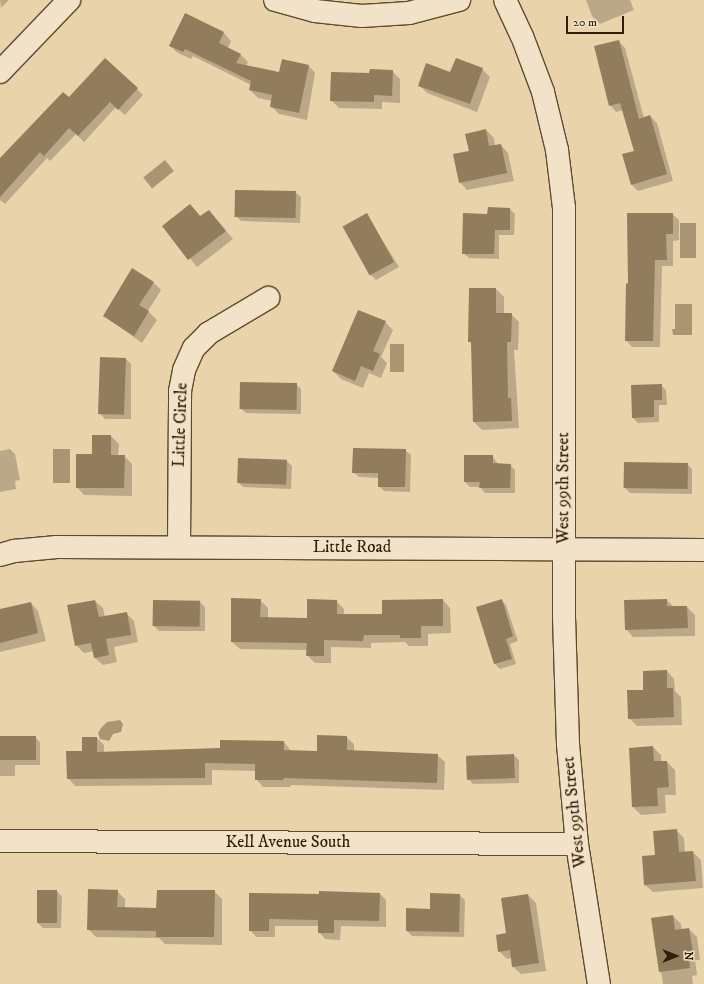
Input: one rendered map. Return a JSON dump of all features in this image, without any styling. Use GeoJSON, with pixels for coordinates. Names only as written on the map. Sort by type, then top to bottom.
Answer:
{"type":"FeatureCollection","features":[{"type":"Feature","properties":{"kind":"street"},"geometry":{"type":"LineString","coordinates":[[0,72],[68,0]]}},
{"type":"Feature","properties":{"kind":"street"},"geometry":{"type":"LineString","coordinates":[[275,0],[315,11],[362,16],[409,13],[459,0]]}},
{"type":"Feature","properties":{"kind":"street","name":"West 99th Street"},"geometry":{"type":"LineString","coordinates":[[505,0],[522,36],[543,92],[557,150],[564,208],[564,549],[568,744],[577,844],[600,984]]}},
{"type":"Feature","properties":{"kind":"street","name":"Little Circle"},"geometry":{"type":"LineString","coordinates":[[179,547],[180,391],[184,370],[194,348],[209,333],[268,298]]}},
{"type":"Feature","properties":{"kind":"street","name":"Little Road"},"geometry":{"type":"LineString","coordinates":[[0,555],[14,551],[57,547],[704,550]]}},
{"type":"Feature","properties":{"kind":"street","name":"Kell Avenue South"},"geometry":{"type":"LineString","coordinates":[[0,841],[577,844]]}},
{"type":"Feature","properties":{"kind":"shaded area"},"geometry":{"type":"Polygon","coordinates":[[[165,160],[174,171],[152,189],[143,178],[165,160]]]}},
{"type":"Feature","properties":{"kind":"shaded area"},"geometry":{"type":"Polygon","coordinates":[[[680,223],[696,223],[696,258],[680,258],[680,223]]]}},
{"type":"Feature","properties":{"kind":"shaded area"},"geometry":{"type":"Polygon","coordinates":[[[675,304],[692,304],[692,335],[673,335],[672,329],[675,329],[675,304]]]}},
{"type":"Feature","properties":{"kind":"shaded area"},"geometry":{"type":"Polygon","coordinates":[[[390,344],[404,344],[404,372],[390,372],[390,344]]]}},
{"type":"Feature","properties":{"kind":"shaded area"},"geometry":{"type":"Polygon","coordinates":[[[53,449],[70,449],[70,483],[53,483],[53,449]]]}},
{"type":"Feature","properties":{"kind":"shaded area"},"geometry":{"type":"Polygon","coordinates":[[[120,720],[123,724],[121,732],[113,734],[109,741],[100,739],[98,733],[107,722],[120,720]]]}},
{"type":"Feature","properties":{"kind":"building"},"geometry":{"type":"Polygon","coordinates":[[[185,13],[224,32],[219,43],[241,54],[236,63],[279,72],[282,59],[309,65],[299,113],[270,107],[272,95],[249,90],[251,81],[185,49],[183,52],[169,46],[185,13]]]}},
{"type":"Feature","properties":{"kind":"building"},"geometry":{"type":"Polygon","coordinates":[[[619,40],[639,119],[650,115],[667,174],[631,185],[622,154],[634,151],[620,103],[609,106],[594,46],[619,40]]]}},
{"type":"Feature","properties":{"kind":"building"},"geometry":{"type":"Polygon","coordinates":[[[105,58],[138,88],[118,110],[110,102],[78,136],[69,128],[44,156],[40,152],[0,197],[0,158],[63,92],[69,97],[105,58]]]}},
{"type":"Feature","properties":{"kind":"building"},"geometry":{"type":"Polygon","coordinates":[[[456,58],[483,68],[470,104],[418,86],[426,63],[450,72],[456,58]]]}},
{"type":"Feature","properties":{"kind":"building"},"geometry":{"type":"Polygon","coordinates":[[[370,69],[393,70],[392,96],[374,95],[374,102],[330,101],[331,72],[369,73],[370,69]]]}},
{"type":"Feature","properties":{"kind":"building"},"geometry":{"type":"Polygon","coordinates":[[[486,129],[489,146],[501,144],[507,173],[459,183],[453,154],[469,151],[465,134],[486,129]]]}},
{"type":"Feature","properties":{"kind":"building"},"geometry":{"type":"Polygon","coordinates":[[[235,190],[296,191],[296,218],[235,217],[235,190]]]}},
{"type":"Feature","properties":{"kind":"building"},"geometry":{"type":"Polygon","coordinates":[[[190,204],[200,216],[209,210],[226,231],[188,260],[162,226],[190,204]]]}},
{"type":"Feature","properties":{"kind":"building"},"geometry":{"type":"Polygon","coordinates":[[[488,207],[510,208],[510,230],[495,230],[494,254],[462,254],[463,213],[487,214],[488,207]]]}},
{"type":"Feature","properties":{"kind":"building"},"geometry":{"type":"Polygon","coordinates":[[[367,213],[394,262],[370,276],[343,227],[367,213]]]}},
{"type":"Feature","properties":{"kind":"building"},"geometry":{"type":"Polygon","coordinates":[[[627,213],[673,213],[673,234],[666,234],[667,260],[655,260],[653,341],[625,341],[626,283],[628,284],[627,213]]]}},
{"type":"Feature","properties":{"kind":"building"},"geometry":{"type":"Polygon","coordinates":[[[132,268],[154,282],[139,305],[149,311],[134,336],[103,316],[132,268]]]}},
{"type":"Feature","properties":{"kind":"building"},"geometry":{"type":"Polygon","coordinates":[[[469,288],[496,288],[496,313],[512,313],[511,342],[507,342],[508,398],[511,398],[512,421],[473,422],[471,342],[468,342],[469,288]]]}},
{"type":"Feature","properties":{"kind":"building"},"geometry":{"type":"Polygon","coordinates":[[[358,310],[386,321],[373,351],[380,354],[373,371],[361,366],[355,381],[332,371],[358,310]]]}},
{"type":"Feature","properties":{"kind":"building"},"geometry":{"type":"Polygon","coordinates":[[[100,357],[126,358],[124,415],[98,414],[100,357]]]}},
{"type":"Feature","properties":{"kind":"building"},"geometry":{"type":"Polygon","coordinates":[[[240,382],[297,383],[297,410],[240,409],[240,382]]]}},
{"type":"Feature","properties":{"kind":"building"},"geometry":{"type":"Polygon","coordinates":[[[662,384],[662,400],[654,400],[654,417],[632,418],[631,385],[662,384]]]}},
{"type":"Feature","properties":{"kind":"building"},"geometry":{"type":"Polygon","coordinates":[[[92,435],[111,435],[111,455],[125,455],[124,488],[76,488],[76,454],[92,454],[92,435]]]}},
{"type":"Feature","properties":{"kind":"building"},"geometry":{"type":"Polygon","coordinates":[[[353,448],[406,449],[405,487],[378,487],[378,473],[352,473],[353,448]]]}},
{"type":"Feature","properties":{"kind":"building"},"geometry":{"type":"Polygon","coordinates":[[[464,455],[493,455],[493,463],[511,464],[510,488],[479,488],[480,482],[464,482],[464,455]]]}},
{"type":"Feature","properties":{"kind":"building"},"geometry":{"type":"Polygon","coordinates":[[[238,458],[287,460],[286,485],[237,483],[238,458]]]}},
{"type":"Feature","properties":{"kind":"building"},"geometry":{"type":"Polygon","coordinates":[[[624,462],[688,463],[688,489],[624,488],[624,462]]]}},
{"type":"Feature","properties":{"kind":"building"},"geometry":{"type":"Polygon","coordinates":[[[231,598],[261,599],[260,617],[307,618],[307,599],[337,600],[337,614],[382,614],[382,600],[443,599],[443,626],[421,626],[421,638],[400,638],[400,635],[364,635],[363,641],[324,640],[324,656],[306,656],[307,643],[231,642],[231,598]]]}},
{"type":"Feature","properties":{"kind":"building"},"geometry":{"type":"Polygon","coordinates":[[[502,599],[513,636],[506,639],[512,659],[494,664],[476,607],[502,599]]]}},
{"type":"Feature","properties":{"kind":"building"},"geometry":{"type":"Polygon","coordinates":[[[667,599],[667,606],[687,606],[688,628],[625,630],[624,600],[667,599]]]}},
{"type":"Feature","properties":{"kind":"building"},"geometry":{"type":"Polygon","coordinates":[[[95,600],[99,617],[127,612],[131,635],[106,639],[109,655],[94,658],[91,643],[75,646],[67,605],[95,600]]]}},
{"type":"Feature","properties":{"kind":"building"},"geometry":{"type":"Polygon","coordinates":[[[153,600],[200,601],[200,627],[153,626],[153,600]]]}},
{"type":"Feature","properties":{"kind":"building"},"geometry":{"type":"Polygon","coordinates":[[[31,602],[38,633],[0,643],[0,609],[31,602]]]}},
{"type":"Feature","properties":{"kind":"building"},"geometry":{"type":"Polygon","coordinates":[[[667,670],[667,688],[673,688],[674,717],[628,719],[627,690],[643,690],[643,671],[667,670]]]}},
{"type":"Feature","properties":{"kind":"building"},"geometry":{"type":"Polygon","coordinates":[[[317,735],[347,736],[347,750],[438,754],[437,783],[284,778],[283,780],[255,780],[255,764],[205,763],[205,778],[67,779],[66,751],[82,751],[82,737],[97,737],[97,752],[220,748],[220,740],[284,741],[284,750],[317,751],[317,735]]]}},
{"type":"Feature","properties":{"kind":"building"},"geometry":{"type":"Polygon","coordinates":[[[0,736],[36,736],[36,760],[0,760],[0,736]]]}},
{"type":"Feature","properties":{"kind":"building"},"geometry":{"type":"Polygon","coordinates":[[[653,746],[654,761],[667,761],[669,787],[657,788],[658,806],[632,807],[629,748],[653,746]]]}},
{"type":"Feature","properties":{"kind":"building"},"geometry":{"type":"Polygon","coordinates":[[[514,754],[515,778],[467,780],[466,756],[514,754]]]}},
{"type":"Feature","properties":{"kind":"building"},"geometry":{"type":"Polygon","coordinates":[[[677,829],[679,852],[693,851],[696,881],[644,885],[642,856],[655,855],[653,831],[677,829]]]}},
{"type":"Feature","properties":{"kind":"building"},"geometry":{"type":"Polygon","coordinates":[[[88,889],[118,890],[117,907],[156,908],[157,890],[215,890],[214,937],[156,937],[156,931],[87,930],[88,889]]]}},
{"type":"Feature","properties":{"kind":"building"},"geometry":{"type":"Polygon","coordinates":[[[37,890],[57,890],[57,923],[37,923],[37,890]]]}},
{"type":"Feature","properties":{"kind":"building"},"geometry":{"type":"Polygon","coordinates":[[[319,891],[380,893],[379,921],[334,920],[334,933],[318,933],[318,920],[269,919],[269,931],[249,931],[249,893],[319,894],[319,891]]]}},
{"type":"Feature","properties":{"kind":"building"},"geometry":{"type":"Polygon","coordinates":[[[430,893],[460,894],[459,932],[406,931],[406,908],[430,909],[430,893]]]}},
{"type":"Feature","properties":{"kind":"building"},"geometry":{"type":"Polygon","coordinates":[[[528,894],[539,963],[512,967],[510,950],[498,952],[496,935],[506,933],[501,898],[528,894]]]}},
{"type":"Feature","properties":{"kind":"building"},"geometry":{"type":"Polygon","coordinates":[[[673,915],[675,930],[689,928],[693,952],[688,953],[690,968],[659,972],[651,918],[673,915]]]}}]}
